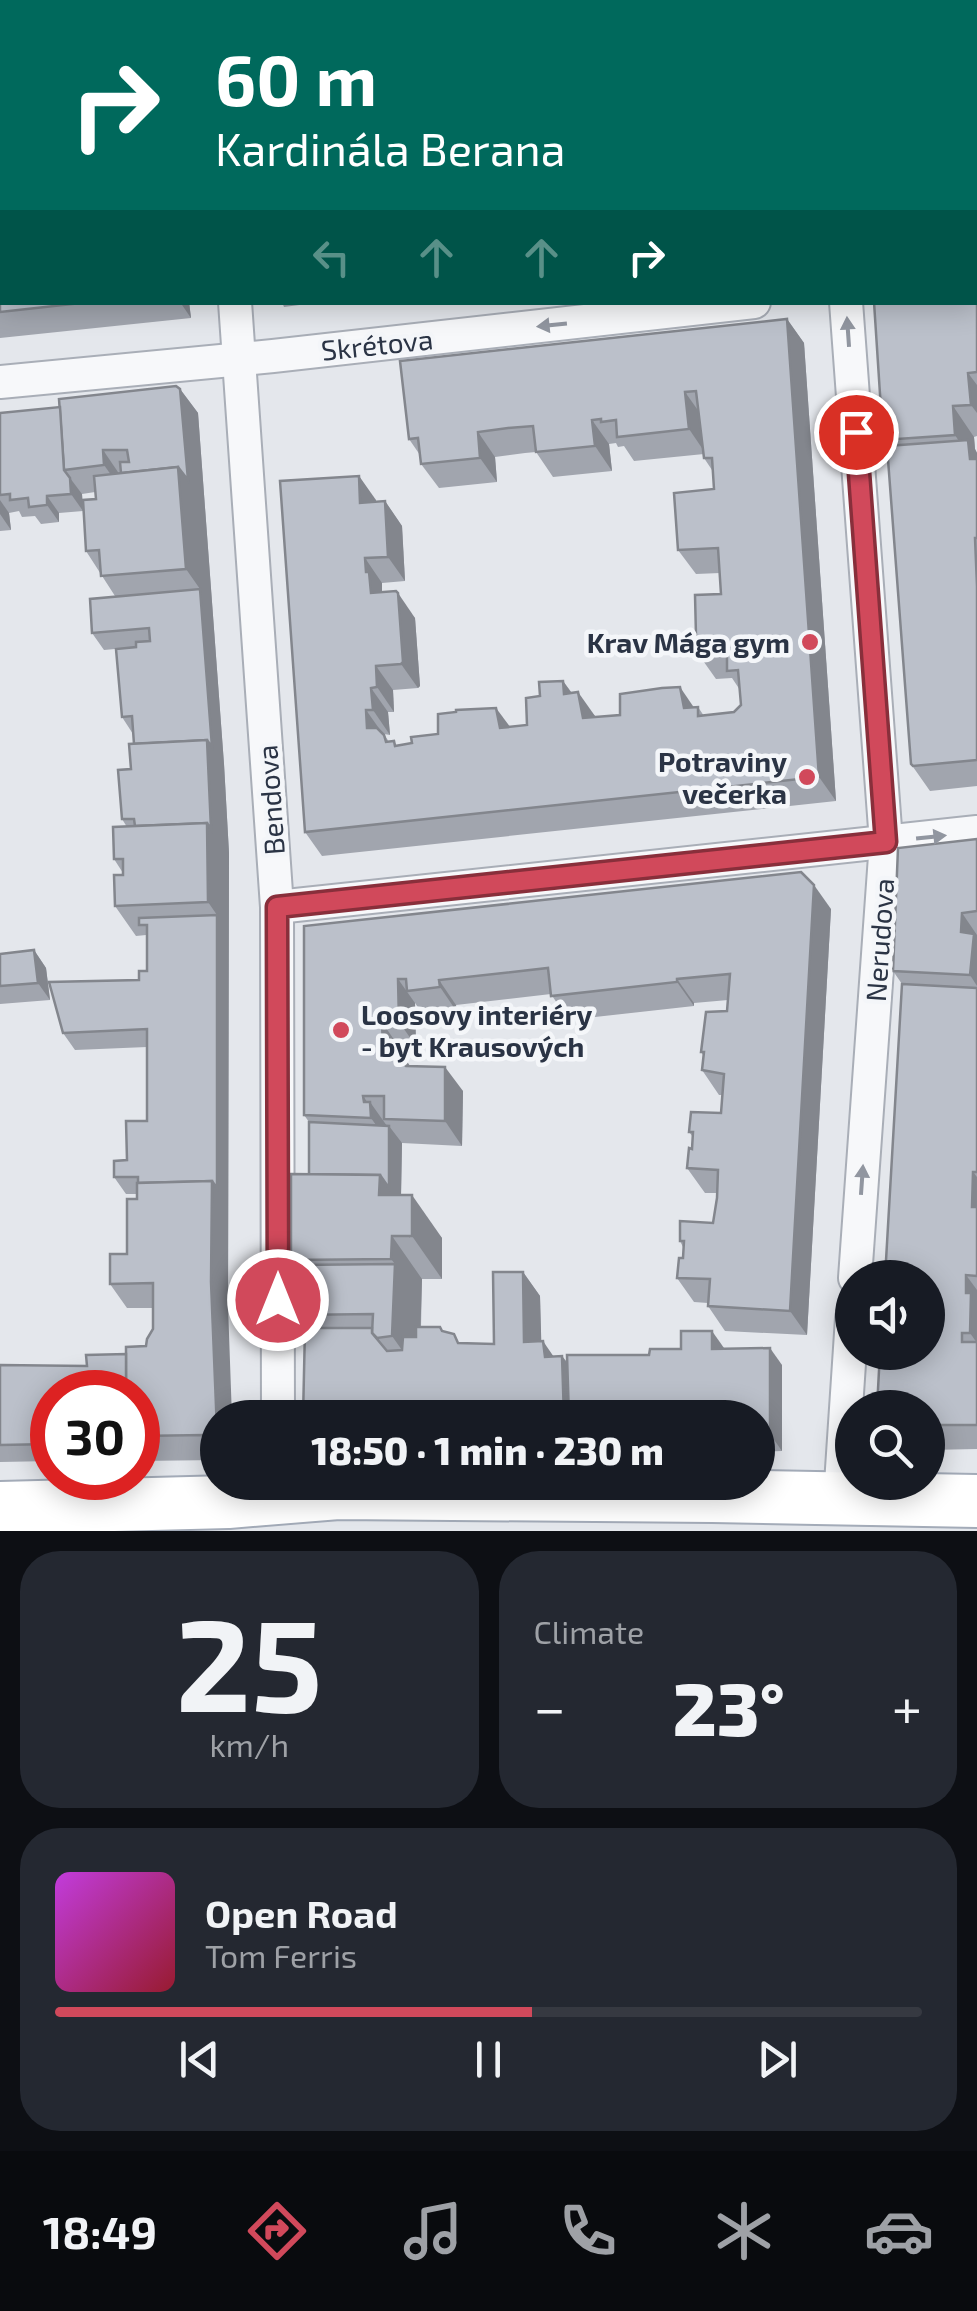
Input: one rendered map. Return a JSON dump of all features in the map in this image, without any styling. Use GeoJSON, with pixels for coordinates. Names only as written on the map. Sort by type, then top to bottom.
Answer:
{"type":"FeatureCollection","features":[{"type":"Feature","properties":{"kind":"main road"},"geometry":{"type":"LineString","coordinates":[[0,1508],[281,1504],[338,1494],[835,1499]]}},
{"type":"Feature","properties":{"kind":"main road"},"geometry":{"type":"LineString","coordinates":[[908,1500],[977,1501]]}},
{"type":"Feature","properties":{"kind":"street","name":"Bendova"},"geometry":{"type":"LineString","coordinates":[[235,305],[277,907],[278,1400]]}},
{"type":"Feature","properties":{"kind":"street","name":"Skrétova"},"geometry":{"type":"LineString","coordinates":[[0,382],[727,305]]}},
{"type":"Feature","properties":{"kind":"street","name":"Nerudova"},"geometry":{"type":"LineString","coordinates":[[846,305],[886,842],[856,1260]]}},
{"type":"Feature","properties":{"kind":"street"},"geometry":{"type":"LineString","coordinates":[[277,907],[977,832]]}},
{"type":"Feature","properties":{"kind":"building"},"geometry":{"type":"Polygon","coordinates":[[[0,305],[63,305],[0,312],[0,305]]]}},
{"type":"Feature","properties":{"kind":"building"},"geometry":{"type":"Polygon","coordinates":[[[874,305],[977,305],[977,372],[968,373],[971,405],[953,406],[955,435],[883,440],[874,305]]]}},
{"type":"Feature","properties":{"kind":"building"},"geometry":{"type":"Polygon","coordinates":[[[787,319],[819,777],[305,832],[280,481],[359,476],[360,503],[385,501],[388,557],[365,558],[371,593],[398,593],[403,662],[376,666],[377,687],[371,688],[373,710],[366,710],[367,728],[377,728],[386,742],[394,741],[395,746],[412,743],[411,737],[438,734],[438,714],[456,710],[496,708],[500,728],[527,725],[526,698],[540,696],[539,682],[563,681],[564,694],[578,692],[583,718],[620,715],[620,694],[680,687],[684,708],[698,707],[698,716],[734,712],[741,705],[738,670],[727,671],[727,653],[699,655],[696,636],[695,595],[721,594],[718,548],[678,550],[674,493],[714,489],[712,458],[704,458],[696,391],[685,392],[689,429],[617,437],[616,420],[592,420],[595,446],[536,452],[533,426],[508,428],[478,432],[480,458],[421,464],[418,438],[409,439],[400,361],[787,319]]]}},
{"type":"Feature","properties":{"kind":"building"},"geometry":{"type":"Polygon","coordinates":[[[176,386],[180,389],[188,480],[178,467],[121,473],[120,462],[129,462],[127,450],[103,450],[104,465],[64,470],[59,399],[176,386]]]}},
{"type":"Feature","properties":{"kind":"building"},"geometry":{"type":"Polygon","coordinates":[[[60,407],[64,470],[70,478],[71,494],[47,496],[47,505],[29,507],[28,498],[10,500],[10,494],[0,495],[0,413],[60,407]]]}},
{"type":"Feature","properties":{"kind":"building"},"geometry":{"type":"Polygon","coordinates":[[[968,440],[970,459],[977,459],[977,760],[913,766],[887,446],[968,440]]]}},
{"type":"Feature","properties":{"kind":"building"},"geometry":{"type":"Polygon","coordinates":[[[178,467],[186,569],[101,576],[99,550],[86,551],[83,500],[96,499],[94,476],[178,467]]]}},
{"type":"Feature","properties":{"kind":"building"},"geometry":{"type":"Polygon","coordinates":[[[200,589],[212,747],[207,740],[134,744],[132,716],[122,717],[116,649],[150,641],[149,628],[92,633],[90,599],[200,589]]]}},
{"type":"Feature","properties":{"kind":"building"},"geometry":{"type":"Polygon","coordinates":[[[207,740],[211,829],[207,823],[135,826],[134,819],[122,819],[118,770],[131,769],[129,744],[207,740]]]}},
{"type":"Feature","properties":{"kind":"building"},"geometry":{"type":"Polygon","coordinates":[[[207,823],[208,902],[115,906],[114,875],[123,875],[123,859],[114,859],[113,827],[207,823]]]}},
{"type":"Feature","properties":{"kind":"building"},"geometry":{"type":"Polygon","coordinates":[[[977,839],[977,911],[962,913],[961,932],[974,934],[970,975],[893,971],[898,848],[977,839]]]}},
{"type":"Feature","properties":{"kind":"building"},"geometry":{"type":"Polygon","coordinates":[[[801,872],[814,885],[790,1311],[708,1306],[710,1279],[677,1278],[684,1241],[680,1241],[680,1221],[713,1223],[718,1170],[687,1168],[693,1132],[689,1132],[691,1112],[721,1113],[724,1074],[702,1070],[701,1052],[706,1012],[727,1011],[730,974],[551,996],[548,968],[439,980],[440,987],[407,991],[406,979],[398,979],[399,1022],[382,1022],[383,1050],[399,1050],[399,1060],[406,1066],[445,1067],[445,1121],[384,1119],[384,1096],[363,1096],[364,1102],[370,1102],[371,1118],[304,1115],[304,926],[801,872]]]}},
{"type":"Feature","properties":{"kind":"building"},"geometry":{"type":"Polygon","coordinates":[[[217,915],[217,1188],[212,1181],[138,1183],[138,1177],[114,1177],[114,1161],[127,1160],[126,1121],[147,1121],[147,1029],[63,1033],[49,982],[139,980],[139,971],[147,971],[147,925],[139,925],[139,918],[217,915]]]}},
{"type":"Feature","properties":{"kind":"building"},"geometry":{"type":"Polygon","coordinates":[[[34,950],[38,983],[0,986],[0,954],[34,950]]]}},
{"type":"Feature","properties":{"kind":"building"},"geometry":{"type":"Polygon","coordinates":[[[902,984],[977,988],[977,1172],[973,1172],[972,1207],[977,1207],[977,1276],[966,1275],[966,1293],[971,1293],[970,1333],[962,1333],[962,1342],[977,1342],[977,1425],[945,1425],[945,1390],[878,1390],[879,1370],[945,1370],[945,1260],[886,1260],[902,984]]]}},
{"type":"Feature","properties":{"kind":"building"},"geometry":{"type":"Polygon","coordinates":[[[309,1122],[389,1126],[389,1188],[380,1175],[309,1174],[309,1122]]]}},
{"type":"Feature","properties":{"kind":"building"},"geometry":{"type":"Polygon","coordinates":[[[291,1174],[380,1175],[379,1195],[412,1195],[412,1236],[392,1236],[391,1259],[291,1260],[291,1174]]]}},
{"type":"Feature","properties":{"kind":"building"},"geometry":{"type":"Polygon","coordinates":[[[212,1181],[216,1400],[200,1400],[200,1435],[160,1436],[160,1370],[126,1370],[126,1347],[146,1346],[153,1329],[153,1283],[110,1284],[110,1254],[127,1254],[127,1199],[137,1199],[137,1183],[212,1181]]]}},
{"type":"Feature","properties":{"kind":"building"},"geometry":{"type":"Polygon","coordinates":[[[395,1264],[392,1336],[377,1338],[372,1333],[373,1314],[296,1315],[295,1265],[395,1264]]]}},
{"type":"Feature","properties":{"kind":"building"},"geometry":{"type":"Polygon","coordinates":[[[493,1272],[523,1272],[524,1342],[543,1341],[545,1357],[562,1356],[563,1400],[303,1400],[305,1328],[372,1328],[387,1351],[402,1350],[403,1337],[416,1337],[416,1327],[440,1327],[454,1334],[458,1343],[494,1344],[493,1272]]]}},
{"type":"Feature","properties":{"kind":"building"},"geometry":{"type":"Polygon","coordinates":[[[681,1331],[712,1331],[712,1349],[770,1348],[770,1400],[568,1400],[567,1355],[649,1355],[650,1349],[681,1349],[681,1331]]]}},
{"type":"Feature","properties":{"kind":"building"},"geometry":{"type":"Polygon","coordinates":[[[126,1354],[126,1370],[30,1370],[30,1444],[0,1445],[0,1365],[87,1366],[86,1355],[126,1354]]]}},
{"type":"Feature","properties":{"kind":"place","name":"Krav Mága gym"},"geometry":{"type":"Point","coordinates":[810,642]}},
{"type":"Feature","properties":{"kind":"place","name":"Potraviny večerka"},"geometry":{"type":"Point","coordinates":[807,777]}},
{"type":"Feature","properties":{"kind":"place","name":"Loosovy interiéry - byt Krausových"},"geometry":{"type":"Point","coordinates":[341,1030]}},
{"type":"Feature","properties":{"kind":"route"},"geometry":{"type":"LineString","coordinates":[[278,1300],[277,907],[886,842],[856,432]]}}]}
